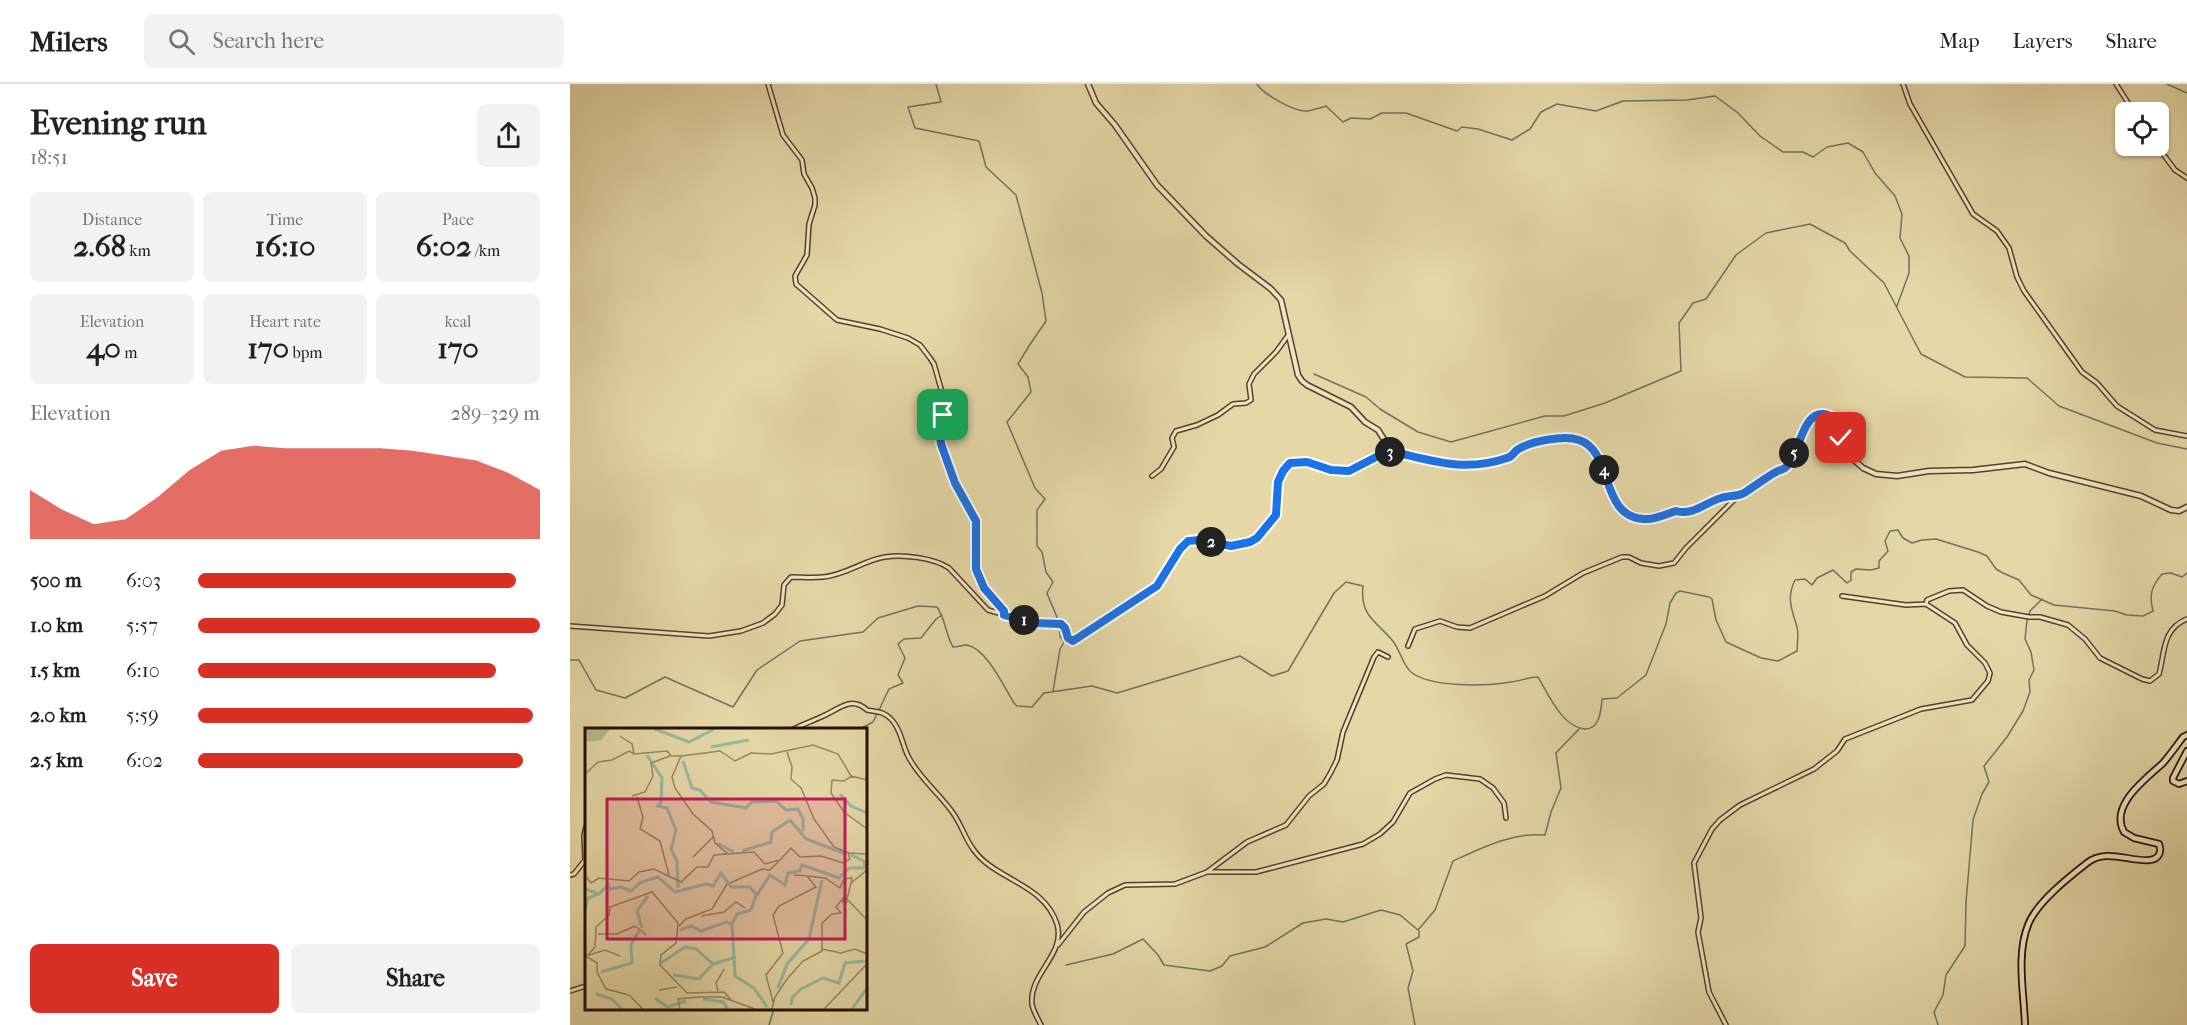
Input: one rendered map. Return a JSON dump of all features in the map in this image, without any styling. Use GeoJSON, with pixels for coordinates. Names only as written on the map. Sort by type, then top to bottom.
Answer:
{"type":"FeatureCollection","features":[{"type":"Feature","properties":{"kind":"main road"},"geometry":{"type":"LineString","coordinates":[[2025,1025],[2023,950],[2030,919],[2048,897],[2093,859],[2114,856],[2152,860],[2159,856],[2160,846],[2156,842],[2134,838],[2124,832],[2120,822],[2121,814],[2130,796],[2164,761],[2183,736],[2187,735]]}},
{"type":"Feature","properties":{"kind":"main road"},"geometry":{"type":"LineString","coordinates":[[2187,751],[2173,781],[2179,784],[2187,781]]}},
{"type":"Feature","properties":{"kind":"street"},"geometry":{"type":"LineString","coordinates":[[768,84],[780,116],[783,135],[802,160],[804,174],[812,188],[815,205],[808,224],[807,255],[795,276],[796,284],[837,320],[851,325],[880,329],[908,338],[920,345],[934,364],[943,396],[941,444],[955,483],[976,521],[976,569],[984,588],[1004,611],[1004,615]]}},
{"type":"Feature","properties":{"kind":"street"},"geometry":{"type":"LineString","coordinates":[[1088,84],[1096,103],[1115,125],[1157,185],[1206,236],[1281,300],[1302,381],[1351,406],[1365,422],[1378,430],[1392,452]]}},
{"type":"Feature","properties":{"kind":"street"},"geometry":{"type":"LineString","coordinates":[[1903,84],[1910,104],[1973,214],[2001,235],[2010,250],[2017,277],[2024,291],[2082,372],[2097,383],[2116,406],[2147,426],[2157,431],[2187,436]]}},
{"type":"Feature","properties":{"kind":"street"},"geometry":{"type":"LineString","coordinates":[[2116,84],[2128,102]]}},
{"type":"Feature","properties":{"kind":"street"},"geometry":{"type":"LineString","coordinates":[[2164,156],[2175,170],[2187,178]]}},
{"type":"Feature","properties":{"kind":"street"},"geometry":{"type":"LineString","coordinates":[[1152,476],[1161,469],[1174,447],[1172,438],[1176,431],[1197,425],[1218,415],[1233,404],[1246,403],[1251,400],[1249,384],[1254,374],[1269,361],[1289,334]]}},
{"type":"Feature","properties":{"kind":"street"},"geometry":{"type":"LineString","coordinates":[[1408,646],[1415,629],[1440,621],[1465,628],[1479,624],[1545,596],[1583,573],[1622,557],[1659,566],[1674,563],[1739,495],[1784,468],[1803,436],[1807,422],[1819,414],[1827,414],[1836,419],[1845,452],[1863,468],[1876,474],[1897,476],[2025,464],[2049,473],[2144,497],[2171,510],[2178,511],[2187,507]]}},
{"type":"Feature","properties":{"kind":"street"},"geometry":{"type":"LineString","coordinates":[[570,626],[709,636],[741,631],[763,623],[775,614],[782,605],[784,585],[791,577],[824,577],[894,556],[930,559],[942,563],[985,607],[1033,623],[1061,624],[1068,638],[1077,641],[1102,620],[1157,586],[1185,543],[1200,540],[1235,545],[1257,538],[1276,515],[1278,482],[1290,463],[1307,462],[1331,470],[1349,471],[1382,454],[1399,451],[1403,454],[1456,466],[1505,459],[1518,449],[1559,438],[1580,440],[1585,443],[1599,459],[1615,504],[1631,515],[1644,519],[1676,511],[1681,513],[1699,509],[1718,498],[1739,495]]}},
{"type":"Feature","properties":{"kind":"street"},"geometry":{"type":"LineString","coordinates":[[1926,604],[1927,600],[1943,593],[1963,590],[1987,606],[2001,612],[2048,618],[2076,630],[2100,658],[2150,681],[2159,674],[2163,649],[2170,633],[2178,623],[2187,619]]}},
{"type":"Feature","properties":{"kind":"street"},"geometry":{"type":"LineString","coordinates":[[1726,1025],[1708,992],[1698,932],[1701,918],[1694,863],[1712,829],[1740,805],[1814,769],[1837,751],[1845,739],[1921,709],[1972,700],[1988,681],[1990,673],[1986,664],[1967,645],[1955,623],[1926,604],[1906,605],[1842,597]]}},
{"type":"Feature","properties":{"kind":"street"},"geometry":{"type":"LineString","coordinates":[[1041,1025],[1032,1005],[1033,989],[1057,947],[1084,912],[1108,893],[1125,885],[1175,884],[1207,872],[1247,842],[1286,825],[1309,796],[1324,784],[1337,760],[1343,732],[1374,657],[1378,652],[1388,657]]}},
{"type":"Feature","properties":{"kind":"street"},"geometry":{"type":"LineString","coordinates":[[794,728],[812,719],[823,717],[845,704],[881,711],[892,720],[916,768],[954,814],[977,855],[990,866],[1028,887],[1045,904],[1057,923],[1057,947]]}},
{"type":"Feature","properties":{"kind":"street"},"geometry":{"type":"LineString","coordinates":[[1207,872],[1256,872],[1364,844],[1393,822],[1410,794],[1435,779],[1446,776],[1480,779],[1493,788],[1504,803],[1506,818]]}},
{"type":"Feature","properties":{"kind":"street"},"geometry":{"type":"LineString","coordinates":[[570,875],[574,874],[585,860],[585,831]]}},
{"type":"Feature","properties":{"kind":"street"},"geometry":{"type":"LineString","coordinates":[[570,991],[585,986]]}},
{"type":"Feature","properties":{"kind":"waterway"},"geometry":{"type":"LineString","coordinates":[[936,84],[941,102],[908,107],[915,128],[979,141],[986,167],[1016,195],[1042,293],[1046,321],[1018,364],[1028,377],[1031,392],[1007,422],[1035,488],[1045,499],[1037,510],[1037,546],[1042,552],[1046,572],[1053,582],[1047,593],[1058,619],[1060,636],[1064,642],[1060,649],[1053,691]]}},
{"type":"Feature","properties":{"kind":"waterway"},"geometry":{"type":"LineString","coordinates":[[1257,84],[1287,106],[1301,111],[1326,106],[1343,122],[1351,118],[1370,119],[1382,113],[1406,113],[1457,131],[1462,127],[1478,129],[1512,140],[1530,129],[1541,112],[1557,104],[1596,111],[1623,101],[1687,100],[1715,96],[1738,113],[1760,136],[1783,152],[1803,152],[1813,157],[1827,147],[1848,143],[1863,152],[1875,173],[1895,196],[1902,214],[1900,238],[1909,256],[1909,273],[1897,306]]}},
{"type":"Feature","properties":{"kind":"waterway"},"geometry":{"type":"LineString","coordinates":[[2167,84],[2187,93]]}},
{"type":"Feature","properties":{"kind":"waterway"},"geometry":{"type":"LineString","coordinates":[[1314,374],[1366,397],[1380,409],[1418,432],[1451,442],[1545,416],[1564,416],[1605,403],[1681,371],[1679,323],[1693,303],[1706,299],[1736,255],[1766,233],[1810,224],[1845,243],[1850,251],[1884,283],[1921,354],[1965,377],[2027,378],[2059,406],[2157,443],[2187,449]]}},
{"type":"Feature","properties":{"kind":"waterway"},"geometry":{"type":"LineString","coordinates":[[570,660],[579,660],[596,690],[625,698],[665,677],[733,707],[757,670],[800,641],[863,632],[878,618],[918,606],[937,607],[953,647],[967,645],[974,648],[988,661],[1014,703],[1017,706],[1032,707],[1044,693],[1092,686],[1117,693],[1240,656],[1272,676],[1288,671],[1334,593],[1346,582],[1363,586],[1366,611],[1395,644],[1411,672],[1431,681],[1474,685],[1538,677],[1563,717],[1577,727],[1585,729],[1597,723],[1602,699],[1617,698],[1646,675],[1666,624],[1670,603],[1676,593],[1680,591],[1709,597],[1712,599],[1716,620],[1726,642],[1761,658],[1778,661],[1797,651],[1798,630],[1790,598],[1795,580],[1805,579],[1812,585],[1817,578],[1833,570],[1847,583],[1851,580],[1851,572],[1856,569],[1879,568],[1879,561],[1888,551],[1885,541],[1890,531],[1898,530],[1903,538],[1912,543],[1936,539],[1987,556],[1996,569],[2019,580],[2031,595],[2054,605],[2143,616],[2153,611],[2152,591],[2162,574],[2171,573],[2182,577],[2187,573]]}},
{"type":"Feature","properties":{"kind":"waterway"},"geometry":{"type":"LineString","coordinates":[[1938,1025],[1934,1012],[1943,995],[1946,975],[1965,946],[1973,820],[1989,782],[1984,766],[2007,737],[2023,711],[2030,692],[2029,680],[2034,670],[2031,652],[2025,639],[2027,621],[2030,611],[2042,599]]}},
{"type":"Feature","properties":{"kind":"waterway"},"geometry":{"type":"LineString","coordinates":[[879,710],[889,689],[903,683],[898,675],[905,658],[898,644],[904,639],[921,638],[942,615]]}},
{"type":"Feature","properties":{"kind":"waterway"},"geometry":{"type":"LineString","coordinates":[[862,728],[873,722],[877,714]]}},
{"type":"Feature","properties":{"kind":"waterway"},"geometry":{"type":"LineString","coordinates":[[1066,965],[1113,954],[1143,939],[1164,965],[1210,971],[1222,966],[1230,956],[1265,947],[1303,923],[1326,919],[1343,922],[1381,910],[1400,915],[1418,930],[1435,910],[1453,861],[1509,838],[1545,835],[1561,788],[1556,753],[1579,729]]}},
{"type":"Feature","properties":{"kind":"waterway"},"geometry":{"type":"LineString","coordinates":[[1415,1025],[1408,988],[1413,971],[1406,944],[1419,937],[1419,931]]}},
{"type":"Feature","properties":{"kind":"waterway"},"geometry":{"type":"LineString","coordinates":[[769,1025],[772,1010]]}},
{"type":"Feature","properties":{"kind":"route"},"geometry":{"type":"LineString","coordinates":[[943,415],[940,429],[941,444],[955,483],[976,521],[978,546],[975,561],[984,588],[1004,611],[1004,615],[1033,623],[1061,624],[1068,638],[1073,641],[1077,641],[1102,620],[1157,586],[1180,549],[1188,541],[1200,540],[1231,546],[1257,538],[1276,515],[1278,482],[1290,463],[1307,462],[1331,470],[1349,471],[1382,454],[1399,451],[1444,465],[1471,465],[1505,459],[1518,449],[1549,439],[1569,438],[1585,443],[1599,459],[1615,504],[1631,515],[1644,519],[1676,511],[1681,513],[1699,509],[1718,498],[1744,493],[1784,468],[1803,436],[1807,422],[1815,415],[1827,414],[1836,419],[1840,427],[1841,438]]}}]}
